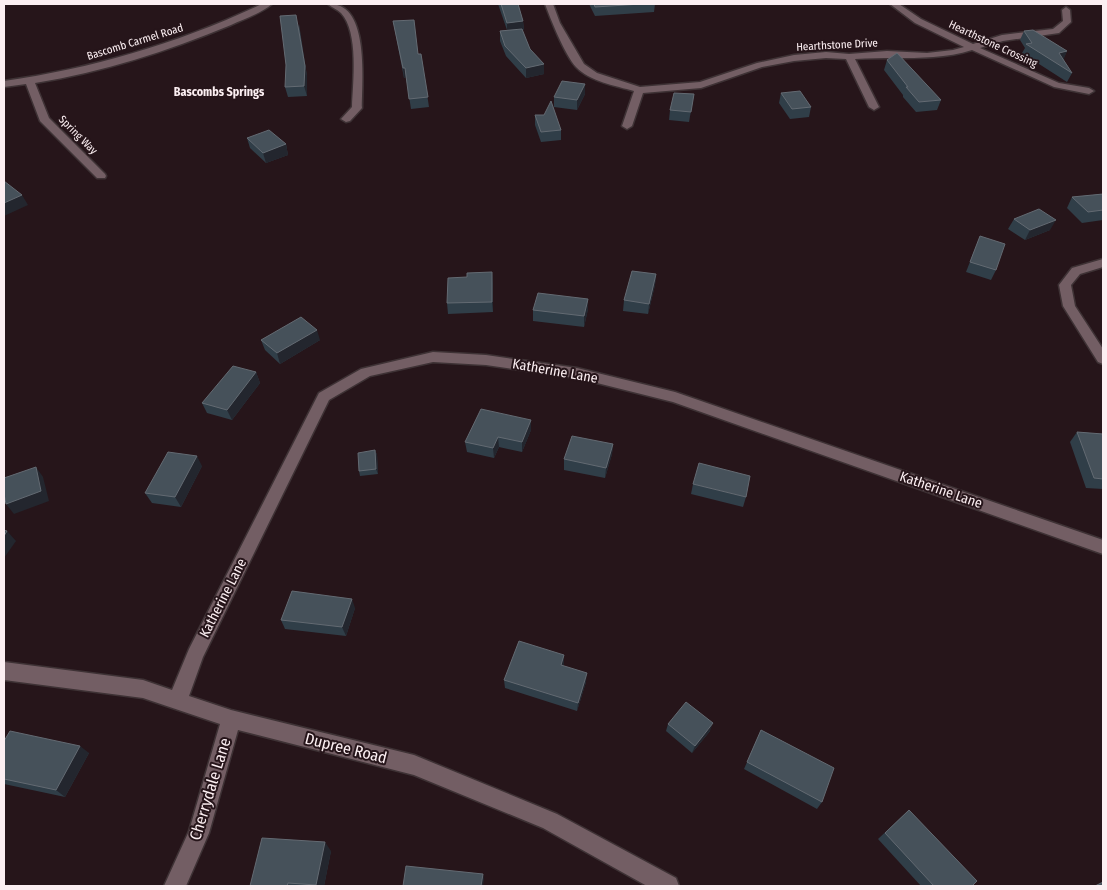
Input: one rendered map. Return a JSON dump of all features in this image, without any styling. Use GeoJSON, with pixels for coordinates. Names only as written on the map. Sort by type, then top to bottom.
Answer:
{"type":"FeatureCollection","features":[{"type":"Feature","properties":{"kind":"street","name":"Bascomb Carmel Road"},"geometry":{"type":"LineString","coordinates":[[4,84],[30,81],[85,69],[172,44],[268,4]]}},
{"type":"Feature","properties":{"kind":"street"},"geometry":{"type":"LineString","coordinates":[[332,4],[345,13],[356,42],[357,108],[346,119]]}},
{"type":"Feature","properties":{"kind":"street","name":"Hearthstone Drive"},"geometry":{"type":"LineString","coordinates":[[549,4],[556,23],[580,66],[594,75],[639,90],[701,85],[760,65],[794,58],[826,55],[849,57],[887,54],[927,56],[954,53],[1002,38],[1056,30],[1067,22],[1066,10]]}},
{"type":"Feature","properties":{"kind":"street","name":"Hearthstone Crossing"},"geometry":{"type":"LineString","coordinates":[[894,4],[918,21],[972,47],[1058,85],[1089,91]]}},
{"type":"Feature","properties":{"kind":"street"},"geometry":{"type":"LineString","coordinates":[[849,57],[874,107]]}},
{"type":"Feature","properties":{"kind":"street","name":"Spring Way"},"geometry":{"type":"LineString","coordinates":[[30,81],[44,119],[101,176]]}},
{"type":"Feature","properties":{"kind":"street"},"geometry":{"type":"LineString","coordinates":[[627,126],[639,90]]}},
{"type":"Feature","properties":{"kind":"street"},"geometry":{"type":"LineString","coordinates":[[1103,263],[1076,271],[1065,285],[1069,306],[1103,359]]}},
{"type":"Feature","properties":{"kind":"street","name":"Katherine Lane"},"geometry":{"type":"LineString","coordinates":[[178,700],[195,655],[324,397],[366,372],[433,357],[486,360],[577,374],[675,397],[1103,547]]}},
{"type":"Feature","properties":{"kind":"street","name":"Dupree Road"},"geometry":{"type":"LineString","coordinates":[[4,671],[143,690],[231,719],[414,765],[550,821],[668,886]]}},
{"type":"Feature","properties":{"kind":"street","name":"Cherrydale Lane"},"geometry":{"type":"LineString","coordinates":[[175,886],[199,833],[231,719]]}},
{"type":"Feature","properties":{"kind":"building"},"geometry":{"type":"Polygon","coordinates":[[[501,4],[518,4],[523,21],[507,23],[501,4]]]}},
{"type":"Feature","properties":{"kind":"building"},"geometry":{"type":"Polygon","coordinates":[[[594,4],[641,4],[595,7],[594,4]]]}},
{"type":"Feature","properties":{"kind":"building"},"geometry":{"type":"Polygon","coordinates":[[[296,15],[305,66],[304,86],[285,87],[286,65],[280,16],[296,15]]]}},
{"type":"Feature","properties":{"kind":"building"},"geometry":{"type":"Polygon","coordinates":[[[414,20],[418,54],[421,54],[428,97],[409,99],[405,68],[403,68],[393,21],[414,20]]]}},
{"type":"Feature","properties":{"kind":"building"},"geometry":{"type":"Polygon","coordinates":[[[522,29],[530,49],[544,64],[526,68],[505,46],[500,31],[522,29]]]}},
{"type":"Feature","properties":{"kind":"building"},"geometry":{"type":"Polygon","coordinates":[[[1033,30],[1067,51],[1059,53],[1072,73],[1026,44],[1032,43],[1024,31],[1033,30]]]}},
{"type":"Feature","properties":{"kind":"building"},"geometry":{"type":"Polygon","coordinates":[[[897,53],[941,100],[919,102],[887,60],[897,53]]]}},
{"type":"Feature","properties":{"kind":"building"},"geometry":{"type":"Polygon","coordinates":[[[562,81],[585,84],[577,100],[554,97],[562,81]]]}},
{"type":"Feature","properties":{"kind":"building"},"geometry":{"type":"Polygon","coordinates":[[[800,91],[811,107],[792,109],[781,93],[800,91]]]}},
{"type":"Feature","properties":{"kind":"building"},"geometry":{"type":"Polygon","coordinates":[[[674,93],[694,94],[691,112],[670,110],[674,93]]]}},
{"type":"Feature","properties":{"kind":"building"},"geometry":{"type":"Polygon","coordinates":[[[551,101],[561,130],[541,132],[535,115],[544,115],[551,101]]]}},
{"type":"Feature","properties":{"kind":"building"},"geometry":{"type":"Polygon","coordinates":[[[269,130],[286,144],[263,153],[247,138],[269,130]]]}},
{"type":"Feature","properties":{"kind":"building"},"geometry":{"type":"Polygon","coordinates":[[[4,181],[22,195],[4,203],[4,181]]]}},
{"type":"Feature","properties":{"kind":"building"},"geometry":{"type":"Polygon","coordinates":[[[1103,194],[1103,210],[1088,212],[1072,197],[1103,194]]]}},
{"type":"Feature","properties":{"kind":"building"},"geometry":{"type":"Polygon","coordinates":[[[1039,209],[1056,220],[1030,230],[1014,219],[1039,209]]]}},
{"type":"Feature","properties":{"kind":"building"},"geometry":{"type":"Polygon","coordinates":[[[980,236],[1005,244],[996,270],[970,262],[980,236]]]}},
{"type":"Feature","properties":{"kind":"building"},"geometry":{"type":"Polygon","coordinates":[[[632,271],[656,274],[649,304],[624,300],[632,271]]]}},
{"type":"Feature","properties":{"kind":"building"},"geometry":{"type":"Polygon","coordinates":[[[492,272],[492,302],[447,303],[448,278],[467,277],[467,273],[492,272]]]}},
{"type":"Feature","properties":{"kind":"building"},"geometry":{"type":"Polygon","coordinates":[[[538,293],[588,299],[584,316],[533,310],[538,293]]]}},
{"type":"Feature","properties":{"kind":"building"},"geometry":{"type":"Polygon","coordinates":[[[301,317],[317,330],[277,353],[261,340],[301,317]]]}},
{"type":"Feature","properties":{"kind":"building"},"geometry":{"type":"Polygon","coordinates":[[[233,366],[256,372],[227,410],[202,403],[233,366]]]}},
{"type":"Feature","properties":{"kind":"building"},"geometry":{"type":"Polygon","coordinates":[[[481,409],[531,420],[522,442],[498,437],[493,448],[465,442],[481,409]]]}},
{"type":"Feature","properties":{"kind":"building"},"geometry":{"type":"Polygon","coordinates":[[[1077,432],[1103,434],[1103,479],[1094,478],[1077,432]]]}},
{"type":"Feature","properties":{"kind":"building"},"geometry":{"type":"Polygon","coordinates":[[[572,436],[613,444],[606,468],[564,459],[572,436]]]}},
{"type":"Feature","properties":{"kind":"building"},"geometry":{"type":"Polygon","coordinates":[[[375,450],[376,469],[359,471],[358,453],[375,450]]]}},
{"type":"Feature","properties":{"kind":"building"},"geometry":{"type":"Polygon","coordinates":[[[168,452],[197,456],[175,497],[145,493],[168,452]]]}},
{"type":"Feature","properties":{"kind":"building"},"geometry":{"type":"Polygon","coordinates":[[[699,463],[750,476],[746,497],[693,484],[699,463]]]}},
{"type":"Feature","properties":{"kind":"building"},"geometry":{"type":"Polygon","coordinates":[[[36,467],[41,491],[6,504],[4,478],[36,467]]]}},
{"type":"Feature","properties":{"kind":"building"},"geometry":{"type":"Polygon","coordinates":[[[292,591],[352,599],[342,627],[281,620],[292,591]]]}},
{"type":"Feature","properties":{"kind":"building"},"geometry":{"type":"Polygon","coordinates":[[[519,641],[564,655],[561,665],[587,673],[578,703],[504,680],[519,641]]]}},
{"type":"Feature","properties":{"kind":"building"},"geometry":{"type":"Polygon","coordinates":[[[686,702],[713,723],[695,746],[668,724],[686,702]]]}},
{"type":"Feature","properties":{"kind":"building"},"geometry":{"type":"Polygon","coordinates":[[[761,730],[834,768],[822,802],[747,762],[761,730]]]}},
{"type":"Feature","properties":{"kind":"building"},"geometry":{"type":"Polygon","coordinates":[[[10,731],[80,746],[56,790],[4,779],[4,741],[10,731]]]}},
{"type":"Feature","properties":{"kind":"building"},"geometry":{"type":"Polygon","coordinates":[[[909,810],[977,881],[972,886],[934,886],[885,833],[909,810]]]}},
{"type":"Feature","properties":{"kind":"building"},"geometry":{"type":"Polygon","coordinates":[[[262,838],[325,842],[316,885],[288,883],[287,886],[250,886],[262,838]]]}},
{"type":"Feature","properties":{"kind":"building"},"geometry":{"type":"Polygon","coordinates":[[[406,866],[483,874],[481,886],[403,886],[406,866]]]}},
{"type":"Feature","properties":{"kind":"building"},"geometry":{"type":"Polygon","coordinates":[[[1103,882],[1103,886],[1095,886],[1103,882]]]}},
{"type":"Feature","properties":{"kind":"district","name":"Bascombs Springs"},"geometry":{"type":"Point","coordinates":[219,92]}}]}
